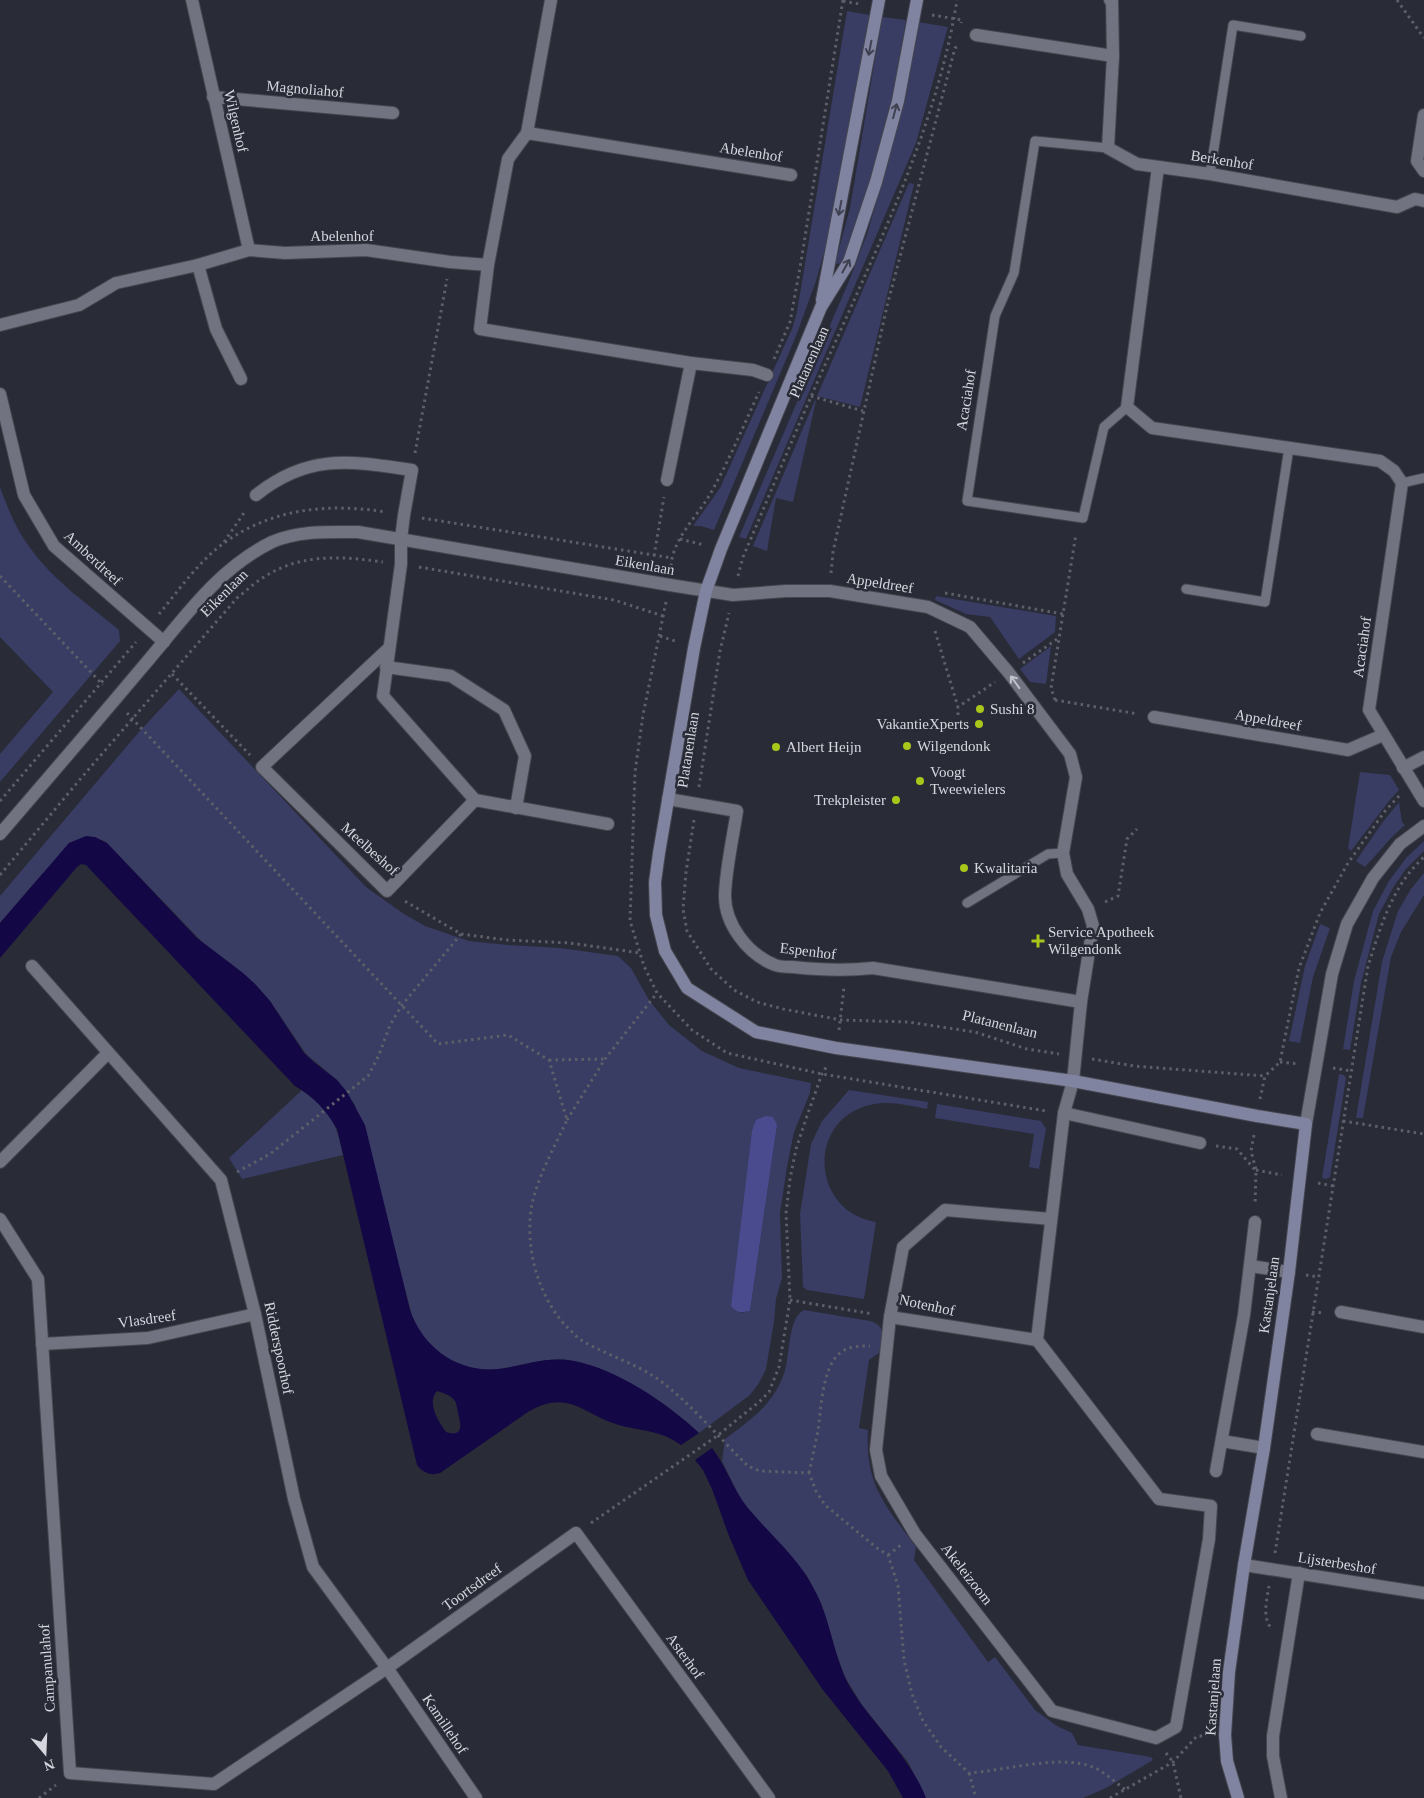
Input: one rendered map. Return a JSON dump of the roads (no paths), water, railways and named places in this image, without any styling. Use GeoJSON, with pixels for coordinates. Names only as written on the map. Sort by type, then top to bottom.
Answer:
{"type":"FeatureCollection","features":[{"type":"Feature","properties":{"kind":"street","name":"Wilgenhof"},"geometry":{"type":"LineString","coordinates":[[192,0],[249,250]]}},
{"type":"Feature","properties":{"kind":"street"},"geometry":{"type":"LineString","coordinates":[[552,0],[527,133],[508,159],[488,264],[480,329],[691,363],[753,370],[767,375]]}},
{"type":"Feature","properties":{"kind":"street","name":"Platanenlaan"},"geometry":{"type":"LineString","coordinates":[[821,307],[879,0]]}},
{"type":"Feature","properties":{"kind":"street","name":"Platanenlaan"},"geometry":{"type":"LineString","coordinates":[[917,0],[898,100],[876,182],[849,262],[821,307],[721,549],[706,591],[694,648],[655,882],[656,914],[665,951],[687,988],[756,1032],[836,1048],[1073,1081],[1306,1124]]}},
{"type":"Feature","properties":{"kind":"street"},"geometry":{"type":"LineString","coordinates":[[1108,148],[1113,56],[1111,0]]}},
{"type":"Feature","properties":{"kind":"street"},"geometry":{"type":"LineString","coordinates":[[976,35],[1113,56]]}},
{"type":"Feature","properties":{"kind":"street","name":"Magnoliahof"},"geometry":{"type":"LineString","coordinates":[[214,97],[393,113]]}},
{"type":"Feature","properties":{"kind":"street"},"geometry":{"type":"LineString","coordinates":[[1424,115],[1417,161],[1424,171]]}},
{"type":"Feature","properties":{"kind":"street","name":"Abelenhof"},"geometry":{"type":"LineString","coordinates":[[527,133],[791,175]]}},
{"type":"Feature","properties":{"kind":"street","name":"Berkenhof"},"geometry":{"type":"LineString","coordinates":[[1108,148],[1137,164],[1210,174],[1397,207],[1416,200],[1424,200]]}},
{"type":"Feature","properties":{"kind":"street"},"geometry":{"type":"LineString","coordinates":[[1158,167],[1127,407],[1152,428],[1380,460],[1394,471],[1402,483]]}},
{"type":"Feature","properties":{"kind":"street","name":"Abelenhof"},"geometry":{"type":"LineString","coordinates":[[0,325],[79,305],[116,283],[198,265],[249,250],[285,253],[366,250],[450,262],[488,264]]}},
{"type":"Feature","properties":{"kind":"street"},"geometry":{"type":"LineString","coordinates":[[198,265],[216,330],[241,379]]}},
{"type":"Feature","properties":{"kind":"street"},"geometry":{"type":"LineString","coordinates":[[667,480],[691,363]]}},
{"type":"Feature","properties":{"kind":"street","name":"Amberdreef"},"geometry":{"type":"LineString","coordinates":[[0,394],[24,495],[54,546],[164,642]]}},
{"type":"Feature","properties":{"kind":"street"},"geometry":{"type":"LineString","coordinates":[[256,495],[280,477],[319,464],[364,463],[412,470],[404,515],[401,539],[401,564],[383,696],[476,800],[608,824]]}},
{"type":"Feature","properties":{"kind":"street","name":"Acaciahof"},"geometry":{"type":"LineString","coordinates":[[1402,483],[1368,710],[1424,801]]}},
{"type":"Feature","properties":{"kind":"street","name":"Eikenlaan"},"geometry":{"type":"LineString","coordinates":[[0,834],[204,593],[242,560],[274,542],[310,532],[358,532],[706,591]]}},
{"type":"Feature","properties":{"kind":"street","name":"Appeldreef"},"geometry":{"type":"LineString","coordinates":[[706,591],[733,595],[786,590],[830,592],[928,608],[970,627],[1009,673],[1070,754],[1076,777],[1063,853]]}},
{"type":"Feature","properties":{"kind":"street","name":"Meelbeshof"},"geometry":{"type":"LineString","coordinates":[[388,649],[262,767],[387,891],[476,800]]}},
{"type":"Feature","properties":{"kind":"street"},"geometry":{"type":"LineString","coordinates":[[386,667],[451,676],[504,710],[525,756],[516,808]]}},
{"type":"Feature","properties":{"kind":"street","name":"Appeldreef"},"geometry":{"type":"LineString","coordinates":[[1154,717],[1348,750],[1383,735]]}},
{"type":"Feature","properties":{"kind":"street"},"geometry":{"type":"LineString","coordinates":[[1403,768],[1424,757]]}},
{"type":"Feature","properties":{"kind":"street","name":"Espenhof"},"geometry":{"type":"LineString","coordinates":[[668,799],[737,811],[725,894],[727,915],[736,932],[747,945],[762,958],[776,965],[845,972],[873,968],[1081,1002]]}},
{"type":"Feature","properties":{"kind":"street","name":"Kastanjelaan"},"geometry":{"type":"LineString","coordinates":[[1234,1797],[1227,1761],[1225,1735],[1229,1672],[1289,1272],[1306,1124],[1332,974],[1347,924],[1373,878],[1400,844],[1424,826]]}},
{"type":"Feature","properties":{"kind":"street"},"geometry":{"type":"LineString","coordinates":[[1037,1340],[1064,1114],[1073,1081],[1081,1002],[1093,926],[1088,909],[1068,874],[1063,853]]}},
{"type":"Feature","properties":{"kind":"street","name":"Ridderspoorhof"},"geometry":{"type":"LineString","coordinates":[[32,966],[221,1180],[255,1314],[294,1498],[313,1567],[387,1668]]}},
{"type":"Feature","properties":{"kind":"street"},"geometry":{"type":"LineString","coordinates":[[0,1162],[108,1053]]}},
{"type":"Feature","properties":{"kind":"street"},"geometry":{"type":"LineString","coordinates":[[1064,1114],[1200,1143]]}},
{"type":"Feature","properties":{"kind":"street","name":"Notenhof"},"geometry":{"type":"LineString","coordinates":[[1037,1340],[890,1317],[904,1247],[945,1210],[1052,1219]]}},
{"type":"Feature","properties":{"kind":"street","name":"Campanulahof"},"geometry":{"type":"LineString","coordinates":[[0,1219],[38,1279],[70,1773],[214,1784],[387,1668]]}},
{"type":"Feature","properties":{"kind":"street","name":"Kastanjelaan"},"geometry":{"type":"LineString","coordinates":[[1216,1472],[1251,1266],[1255,1222]]}},
{"type":"Feature","properties":{"kind":"street"},"geometry":{"type":"LineString","coordinates":[[1251,1266],[1289,1272]]}},
{"type":"Feature","properties":{"kind":"street"},"geometry":{"type":"LineString","coordinates":[[1341,1312],[1424,1328]]}},
{"type":"Feature","properties":{"kind":"street","name":"Vlasdreef"},"geometry":{"type":"LineString","coordinates":[[42,1344],[148,1338],[255,1314]]}},
{"type":"Feature","properties":{"kind":"street","name":"Akeleizoom"},"geometry":{"type":"LineString","coordinates":[[890,1317],[876,1450],[881,1476],[920,1541],[1052,1711],[1156,1738],[1176,1727]]}},
{"type":"Feature","properties":{"kind":"street","name":"Kastanjelaan"},"geometry":{"type":"LineString","coordinates":[[1037,1340],[1159,1499],[1211,1506],[1209,1539],[1176,1727]]}},
{"type":"Feature","properties":{"kind":"street"},"geometry":{"type":"LineString","coordinates":[[1317,1434],[1424,1452]]}},
{"type":"Feature","properties":{"kind":"street"},"geometry":{"type":"LineString","coordinates":[[1222,1441],[1264,1448]]}},
{"type":"Feature","properties":{"kind":"street","name":"Toortsdreef"},"geometry":{"type":"LineString","coordinates":[[387,1668],[576,1533]]}},
{"type":"Feature","properties":{"kind":"street","name":"Asterhof"},"geometry":{"type":"LineString","coordinates":[[576,1533],[769,1798]]}},
{"type":"Feature","properties":{"kind":"street","name":"Lijsterbeshof"},"geometry":{"type":"LineString","coordinates":[[1244,1564],[1424,1593]]}},
{"type":"Feature","properties":{"kind":"street"},"geometry":{"type":"LineString","coordinates":[[1281,1798],[1274,1756],[1273,1736],[1299,1573]]}},
{"type":"Feature","properties":{"kind":"street","name":"Kamillehof"},"geometry":{"type":"LineString","coordinates":[[387,1668],[476,1798]]}},
{"type":"Feature","properties":{"kind":"lane"},"geometry":{"type":"LineString","coordinates":[[1210,174],[1233,25],[1301,36]]}},
{"type":"Feature","properties":{"kind":"lane","name":"Acaciahof"},"geometry":{"type":"LineString","coordinates":[[1108,148],[1035,141],[1014,273],[995,316],[967,501],[1083,518],[1104,427],[1127,407]]}},
{"type":"Feature","properties":{"kind":"lane"},"geometry":{"type":"LineString","coordinates":[[1186,589],[1265,602],[1289,448]]}},
{"type":"Feature","properties":{"kind":"lane"},"geometry":{"type":"LineString","coordinates":[[1402,483],[1424,478]]}},
{"type":"Feature","properties":{"kind":"lane"},"geometry":{"type":"LineString","coordinates":[[967,903],[1048,854],[1063,853]]}},
{"type":"Feature","properties":{"kind":"place","name":"Sushi 8"},"geometry":{"type":"Point","coordinates":[980,709]}},
{"type":"Feature","properties":{"kind":"place","name":"VakantieXperts"},"geometry":{"type":"Point","coordinates":[979,724]}},
{"type":"Feature","properties":{"kind":"place","name":"Wilgendonk"},"geometry":{"type":"Point","coordinates":[907,746]}},
{"type":"Feature","properties":{"kind":"place","name":"Albert Heijn"},"geometry":{"type":"Point","coordinates":[776,747]}},
{"type":"Feature","properties":{"kind":"place","name":"Voogt Tweewielers"},"geometry":{"type":"Point","coordinates":[920,781]}},
{"type":"Feature","properties":{"kind":"place","name":"Trekpleister"},"geometry":{"type":"Point","coordinates":[896,800]}},
{"type":"Feature","properties":{"kind":"place","name":"Kwalitaria"},"geometry":{"type":"Point","coordinates":[964,868]}},
{"type":"Feature","properties":{"kind":"place","name":"Service Apotheek Wilgendonk"},"geometry":{"type":"Point","coordinates":[1038,941]}}]}
